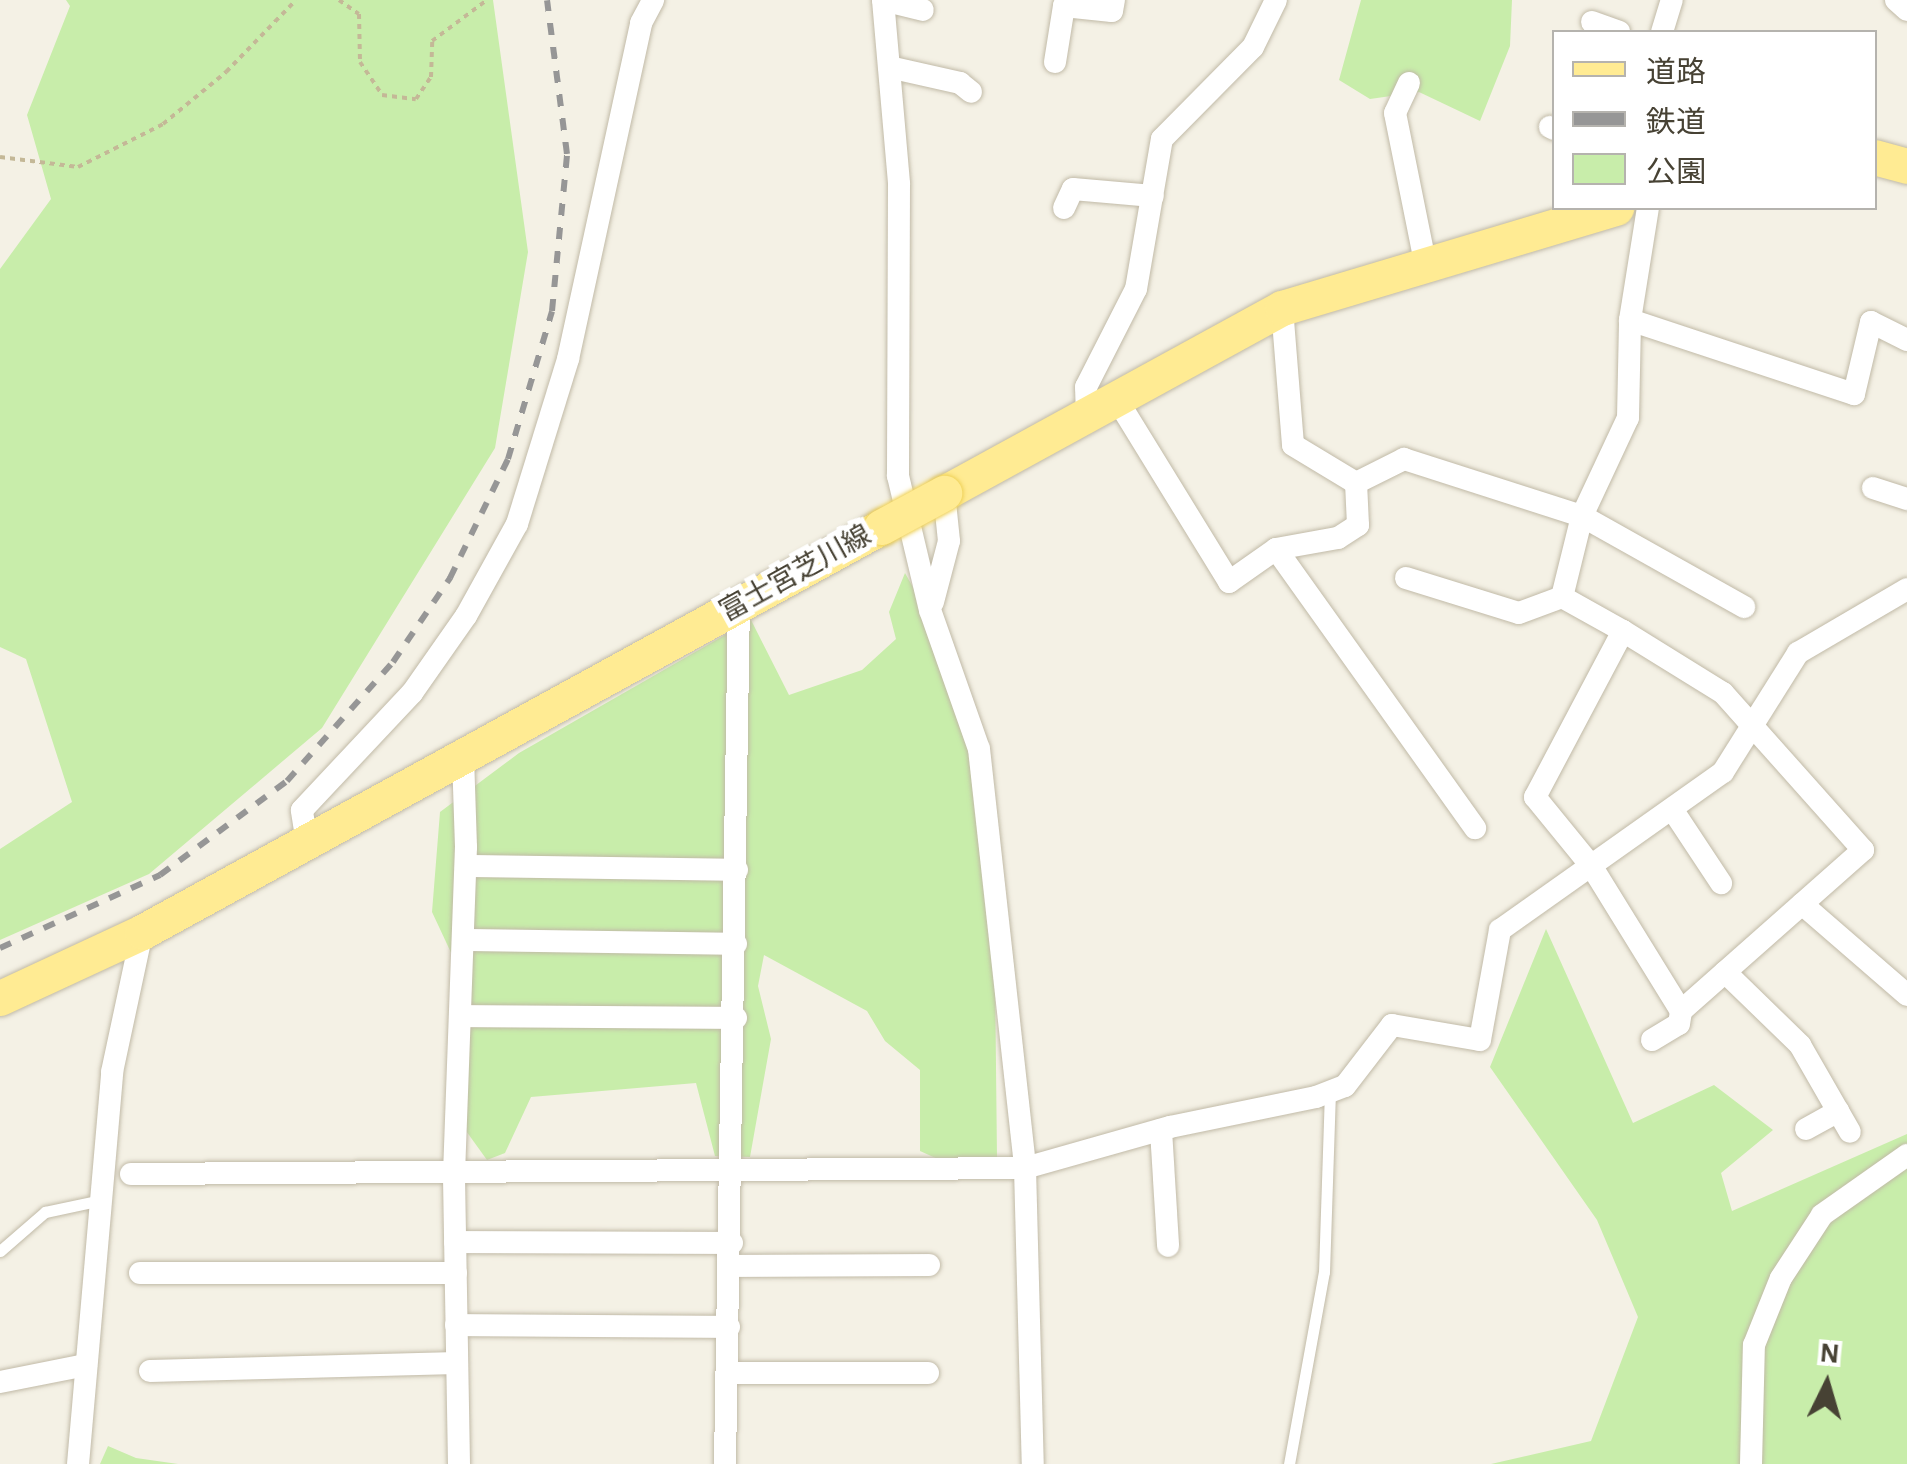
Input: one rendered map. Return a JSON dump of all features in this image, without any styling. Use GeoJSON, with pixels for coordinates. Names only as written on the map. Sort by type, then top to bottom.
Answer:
{"type":"FeatureCollection","features":[{"type":"Feature","properties":{"kind":"main road"},"geometry":{"type":"LineString","coordinates":[[1877,158],[1907,166]]}},
{"type":"Feature","properties":{"kind":"main road","name":"富士宮芝川線"},"geometry":{"type":"LineString","coordinates":[[0,998],[142,932],[1282,308],[1425,262],[1609,210]]}},
{"type":"Feature","properties":{"kind":"street"},"geometry":{"type":"LineString","coordinates":[[306,843],[302,810],[412,693],[466,616],[517,524],[568,358],[641,23],[653,0]]}},
{"type":"Feature","properties":{"kind":"street"},"geometry":{"type":"LineString","coordinates":[[923,10],[882,0],[899,184],[898,476],[930,610],[978,749],[1025,1168],[1032,1464]]}},
{"type":"Feature","properties":{"kind":"street"},"geometry":{"type":"LineString","coordinates":[[1055,62],[1064,6],[1112,12],[1114,0]]}},
{"type":"Feature","properties":{"kind":"street"},"geometry":{"type":"LineString","coordinates":[[1276,0],[1253,47],[1162,139],[1136,289],[1086,387],[1229,582],[1276,549],[1338,538],[1358,524],[1356,483]]}},
{"type":"Feature","properties":{"kind":"street"},"geometry":{"type":"LineString","coordinates":[[1663,30],[1671,0]]}},
{"type":"Feature","properties":{"kind":"street"},"geometry":{"type":"LineString","coordinates":[[1896,0],[1907,10]]}},
{"type":"Feature","properties":{"kind":"street"},"geometry":{"type":"LineString","coordinates":[[1592,22],[1614,30]]}},
{"type":"Feature","properties":{"kind":"street"},"geometry":{"type":"LineString","coordinates":[[889,67],[960,83],[971,92]]}},
{"type":"Feature","properties":{"kind":"street"},"geometry":{"type":"LineString","coordinates":[[1409,83],[1395,114],[1425,262]]}},
{"type":"Feature","properties":{"kind":"street"},"geometry":{"type":"LineString","coordinates":[[1064,208],[1073,189],[1153,196]]}},
{"type":"Feature","properties":{"kind":"street"},"geometry":{"type":"LineString","coordinates":[[1562,597],[1582,516],[1628,418],[1630,320],[1648,210]]}},
{"type":"Feature","properties":{"kind":"street"},"geometry":{"type":"LineString","coordinates":[[1282,308],[1293,445],[1356,483]]}},
{"type":"Feature","properties":{"kind":"street"},"geometry":{"type":"LineString","coordinates":[[1630,320],[1854,394],[1870,322],[1907,340]]}},
{"type":"Feature","properties":{"kind":"street"},"geometry":{"type":"LineString","coordinates":[[1356,483],[1404,460],[1582,516],[1744,607]]}},
{"type":"Feature","properties":{"kind":"street"},"geometry":{"type":"LineString","coordinates":[[1873,488],[1907,500]]}},
{"type":"Feature","properties":{"kind":"street"},"geometry":{"type":"LineString","coordinates":[[930,610],[949,542],[944,493]]}},
{"type":"Feature","properties":{"kind":"street"},"geometry":{"type":"LineString","coordinates":[[1276,549],[1475,828]]}},
{"type":"Feature","properties":{"kind":"street"},"geometry":{"type":"LineString","coordinates":[[1406,578],[1519,613],[1562,597],[1623,631],[1752,718],[1863,850],[1680,1012],[1678,1024],[1652,1040]]}},
{"type":"Feature","properties":{"kind":"street"},"geometry":{"type":"LineString","coordinates":[[131,1174],[734,1174],[1025,1168],[1161,1130],[1330,1092],[1345,1086],[1392,1026],[1480,1040],[1500,930],[1723,772],[1752,718],[1798,654],[1907,589]]}},
{"type":"Feature","properties":{"kind":"street"},"geometry":{"type":"LineString","coordinates":[[724,1464],[734,1174],[739,605]]}},
{"type":"Feature","properties":{"kind":"street"},"geometry":{"type":"LineString","coordinates":[[1623,631],[1535,797],[1592,867],[1680,1012]]}},
{"type":"Feature","properties":{"kind":"street"},"geometry":{"type":"LineString","coordinates":[[459,1464],[454,1174],[466,866],[463,757]]}},
{"type":"Feature","properties":{"kind":"street"},"geometry":{"type":"LineString","coordinates":[[1672,809],[1721,883]]}},
{"type":"Feature","properties":{"kind":"street"},"geometry":{"type":"LineString","coordinates":[[466,866],[736,870]]}},
{"type":"Feature","properties":{"kind":"street"},"geometry":{"type":"LineString","coordinates":[[1802,904],[1907,995]]}},
{"type":"Feature","properties":{"kind":"street"},"geometry":{"type":"LineString","coordinates":[[78,1464],[112,1072],[142,932]]}},
{"type":"Feature","properties":{"kind":"street"},"geometry":{"type":"LineString","coordinates":[[463,940],[736,944]]}},
{"type":"Feature","properties":{"kind":"street"},"geometry":{"type":"LineString","coordinates":[[1726,972],[1800,1045],[1850,1132]]}},
{"type":"Feature","properties":{"kind":"street"},"geometry":{"type":"LineString","coordinates":[[460,1016],[736,1018]]}},
{"type":"Feature","properties":{"kind":"street"},"geometry":{"type":"LineString","coordinates":[[1806,1129],[1838,1111]]}},
{"type":"Feature","properties":{"kind":"street"},"geometry":{"type":"LineString","coordinates":[[1161,1130],[1168,1246]]}},
{"type":"Feature","properties":{"kind":"street"},"geometry":{"type":"LineString","coordinates":[[1751,1464],[1754,1345],[1781,1278],[1822,1214],[1907,1155]]}},
{"type":"Feature","properties":{"kind":"street"},"geometry":{"type":"LineString","coordinates":[[455,1242],[928,1265]]}},
{"type":"Feature","properties":{"kind":"street"},"geometry":{"type":"LineString","coordinates":[[140,1273],[456,1273]]}},
{"type":"Feature","properties":{"kind":"street"},"geometry":{"type":"LineString","coordinates":[[456,1325],[729,1326]]}},
{"type":"Feature","properties":{"kind":"street"},"geometry":{"type":"LineString","coordinates":[[150,1371],[457,1363]]}},
{"type":"Feature","properties":{"kind":"street"},"geometry":{"type":"LineString","coordinates":[[0,1382],[86,1365]]}},
{"type":"Feature","properties":{"kind":"street"},"geometry":{"type":"LineString","coordinates":[[728,1373],[928,1372]]}},
{"type":"Feature","properties":{"kind":"lane"},"geometry":{"type":"LineString","coordinates":[[1290,1464],[1324,1272],[1330,1092]]}},
{"type":"Feature","properties":{"kind":"lane"},"geometry":{"type":"LineString","coordinates":[[2,1244],[45,1212],[101,1200]]}},
{"type":"Feature","properties":{"kind":"path"},"geometry":{"type":"LineString","coordinates":[[0,157],[78,167],[163,124],[226,72],[296,0]]}},
{"type":"Feature","properties":{"kind":"path"},"geometry":{"type":"LineString","coordinates":[[339,0],[359,14],[360,62],[382,95],[416,100],[430,77],[432,41],[487,0]]}},
{"type":"Feature","properties":{"kind":"green space"},"geometry":{"type":"Polygon","coordinates":[[[66,0],[493,0],[528,252],[495,448],[322,728],[149,874],[0,940],[0,849],[72,802],[26,659],[0,647],[0,269],[51,199],[27,115],[70,6],[66,0]]]}},
{"type":"Feature","properties":{"kind":"green space"},"geometry":{"type":"Polygon","coordinates":[[[1361,0],[1512,0],[1510,46],[1480,121],[1419,92],[1370,99],[1339,80],[1361,0]]]}},
{"type":"Feature","properties":{"kind":"green space"},"geometry":{"type":"Polygon","coordinates":[[[905,573],[956,664],[993,794],[997,1157],[960,1169],[920,1151],[920,1070],[885,1041],[867,1011],[764,955],[758,986],[771,1039],[750,1157],[715,1156],[696,1083],[531,1097],[505,1153],[487,1160],[456,1117],[468,989],[432,912],[440,812],[519,753],[751,620],[789,695],[862,670],[896,639],[889,612],[905,573]]]}},
{"type":"Feature","properties":{"kind":"green space"},"geometry":{"type":"Polygon","coordinates":[[[1546,929],[1633,1123],[1714,1085],[1773,1130],[1721,1173],[1732,1211],[1907,1134],[1907,1464],[1491,1464],[1591,1441],[1638,1317],[1597,1220],[1490,1067],[1546,929]]]}},
{"type":"Feature","properties":{"kind":"green space"},"geometry":{"type":"Polygon","coordinates":[[[108,1446],[136,1458],[178,1464],[100,1464],[108,1446]]]}},
{"type":"Feature","properties":{"kind":"railway"},"geometry":{"type":"LineString","coordinates":[[0,948],[160,875],[287,781],[393,662],[450,578],[508,459],[552,311],[567,154],[547,0]]}}]}
